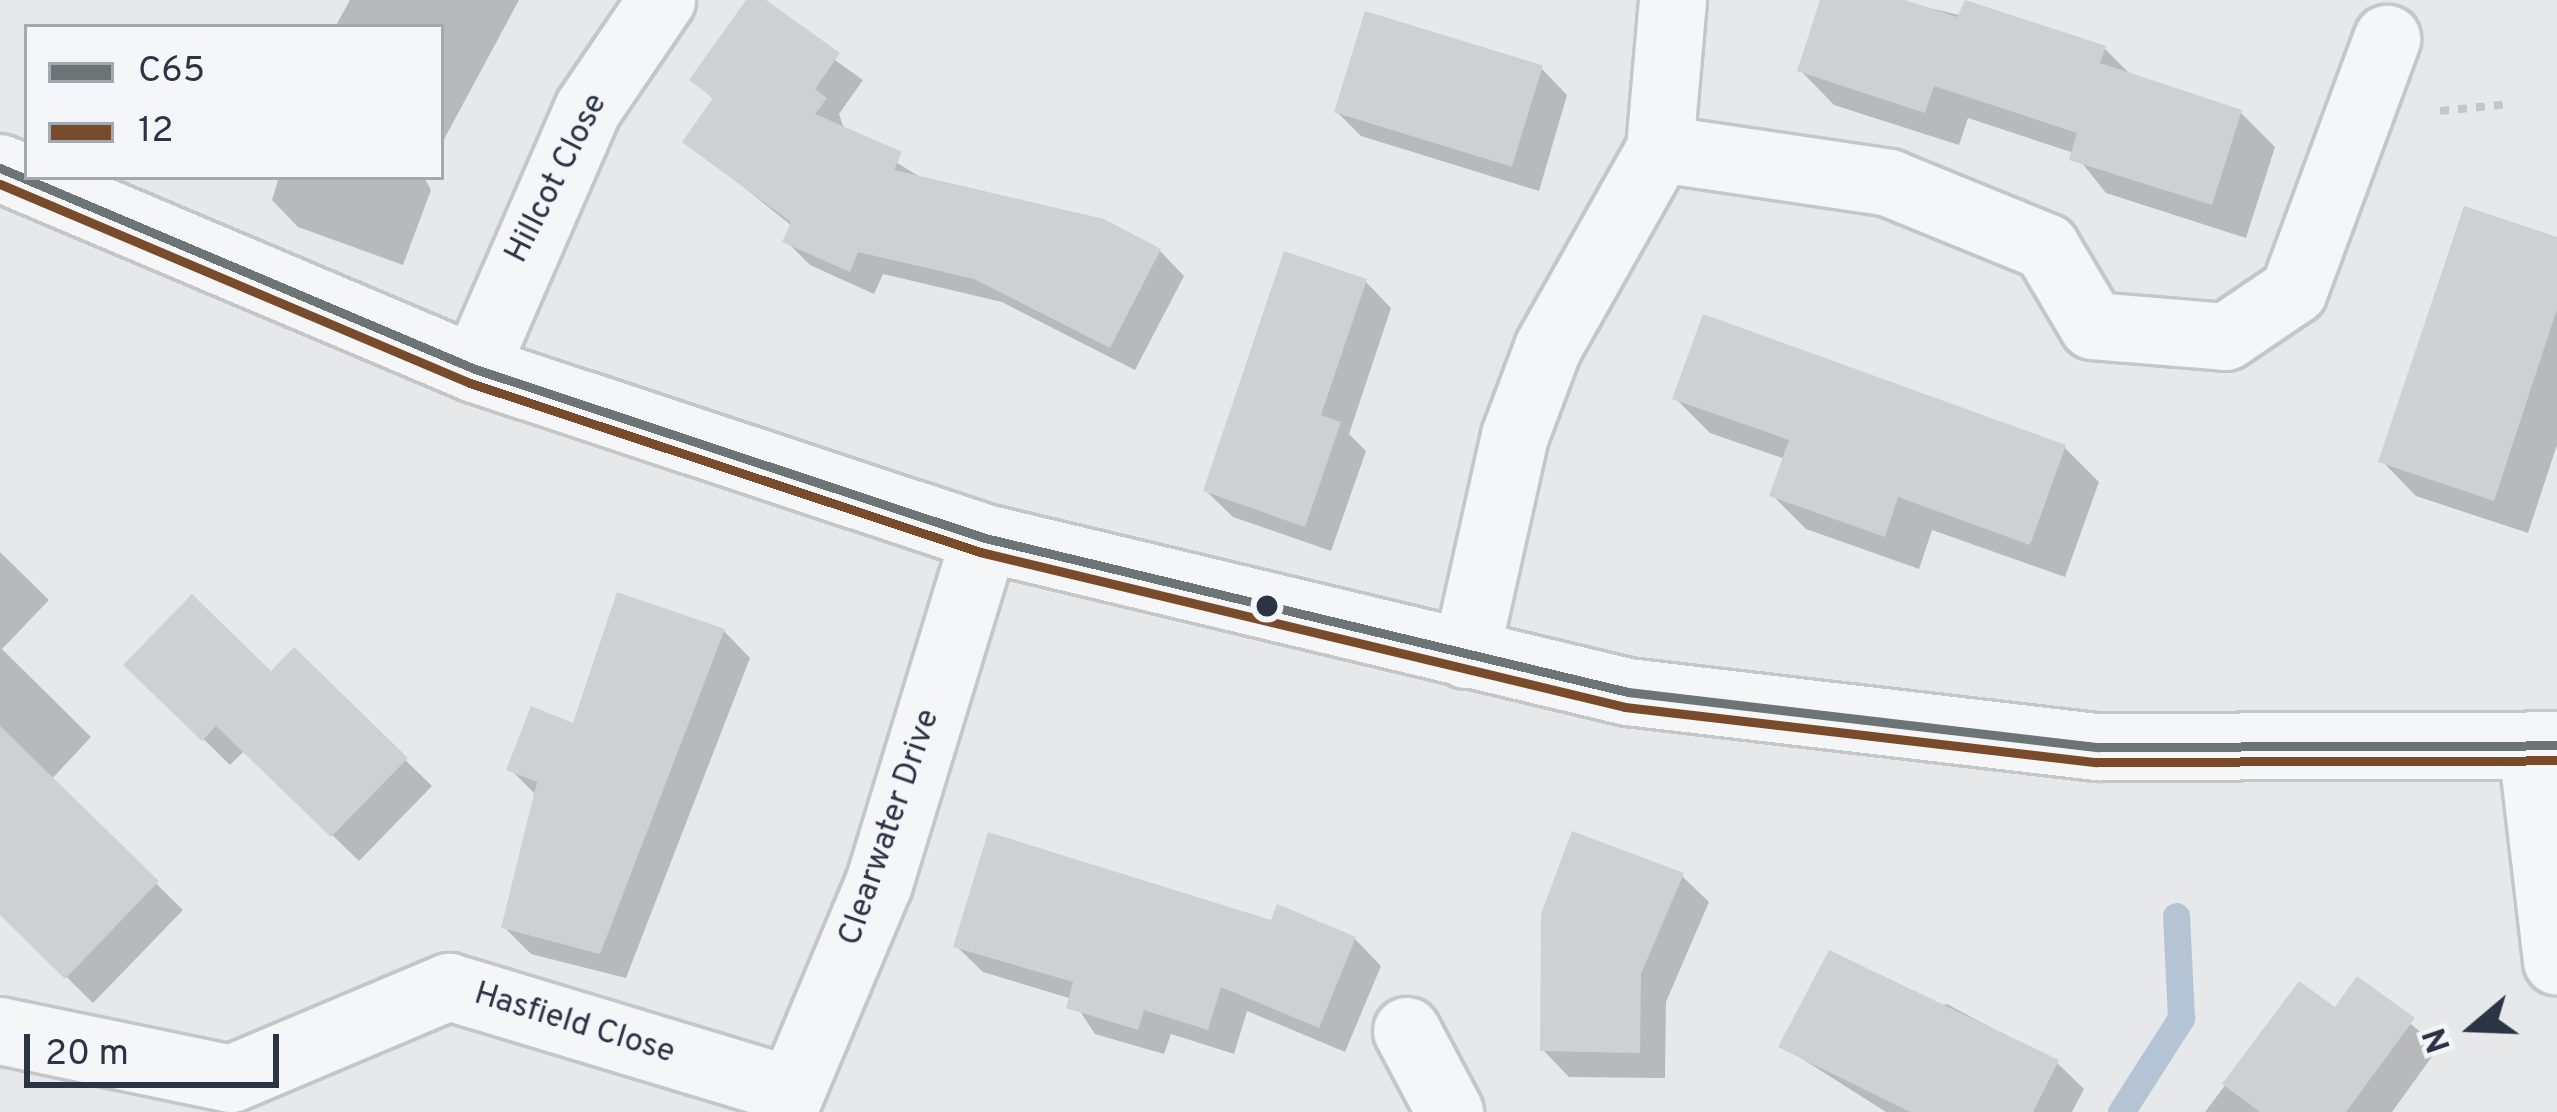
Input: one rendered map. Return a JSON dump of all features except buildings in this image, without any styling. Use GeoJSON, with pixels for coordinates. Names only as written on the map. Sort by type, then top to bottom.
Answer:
{"type":"FeatureCollection","features":[{"type":"Feature","properties":{"kind":"street","name":"Hillcot Close"},"geometry":{"type":"LineString","coordinates":[[475,369],[588,109],[662,0]]}},
{"type":"Feature","properties":{"kind":"street"},"geometry":{"type":"LineString","coordinates":[[1466,656],[1515,436],[1548,348],[1660,149],[1673,0]]}},
{"type":"Feature","properties":{"kind":"street"},"geometry":{"type":"LineString","coordinates":[[1660,149],[1889,183],[2046,247],[2093,326],[2226,337],[2294,290],[2387,39]]}},
{"type":"Feature","properties":{"kind":"street"},"geometry":{"type":"LineString","coordinates":[[28,180],[475,369],[985,538],[1466,656],[1628,692],[2098,747],[2545,747],[2557,962]]}},
{"type":"Feature","properties":{"kind":"street","name":"Clearwater Drive"},"geometry":{"type":"LineString","coordinates":[[785,1101],[879,884],[985,538]]}},
{"type":"Feature","properties":{"kind":"street","name":"Hasfield Close"},"geometry":{"type":"LineString","coordinates":[[0,1030],[231,1095],[449,987],[785,1101]]}},
{"type":"Feature","properties":{"kind":"street"},"geometry":{"type":"LineString","coordinates":[[1407,1031],[1450,1112]]}},
{"type":"Feature","properties":{"kind":"waterway"},"geometry":{"type":"LineString","coordinates":[[2121,1112],[2181,1018],[2176,916]]}},
{"type":"Feature","properties":{"kind":"transit line","name":"C65"},"geometry":{"type":"LineString","coordinates":[[0,168],[24,178]]}},
{"type":"Feature","properties":{"kind":"transit line","name":"C65"},"geometry":{"type":"LineString","coordinates":[[28,180],[475,369],[985,538],[1628,692],[2098,747],[2557,745]]}},
{"type":"Feature","properties":{"kind":"transit line","name":"12"},"geometry":{"type":"LineString","coordinates":[[0,184],[470,383],[980,552],[1625,707],[2096,762],[2557,760]]}}]}
